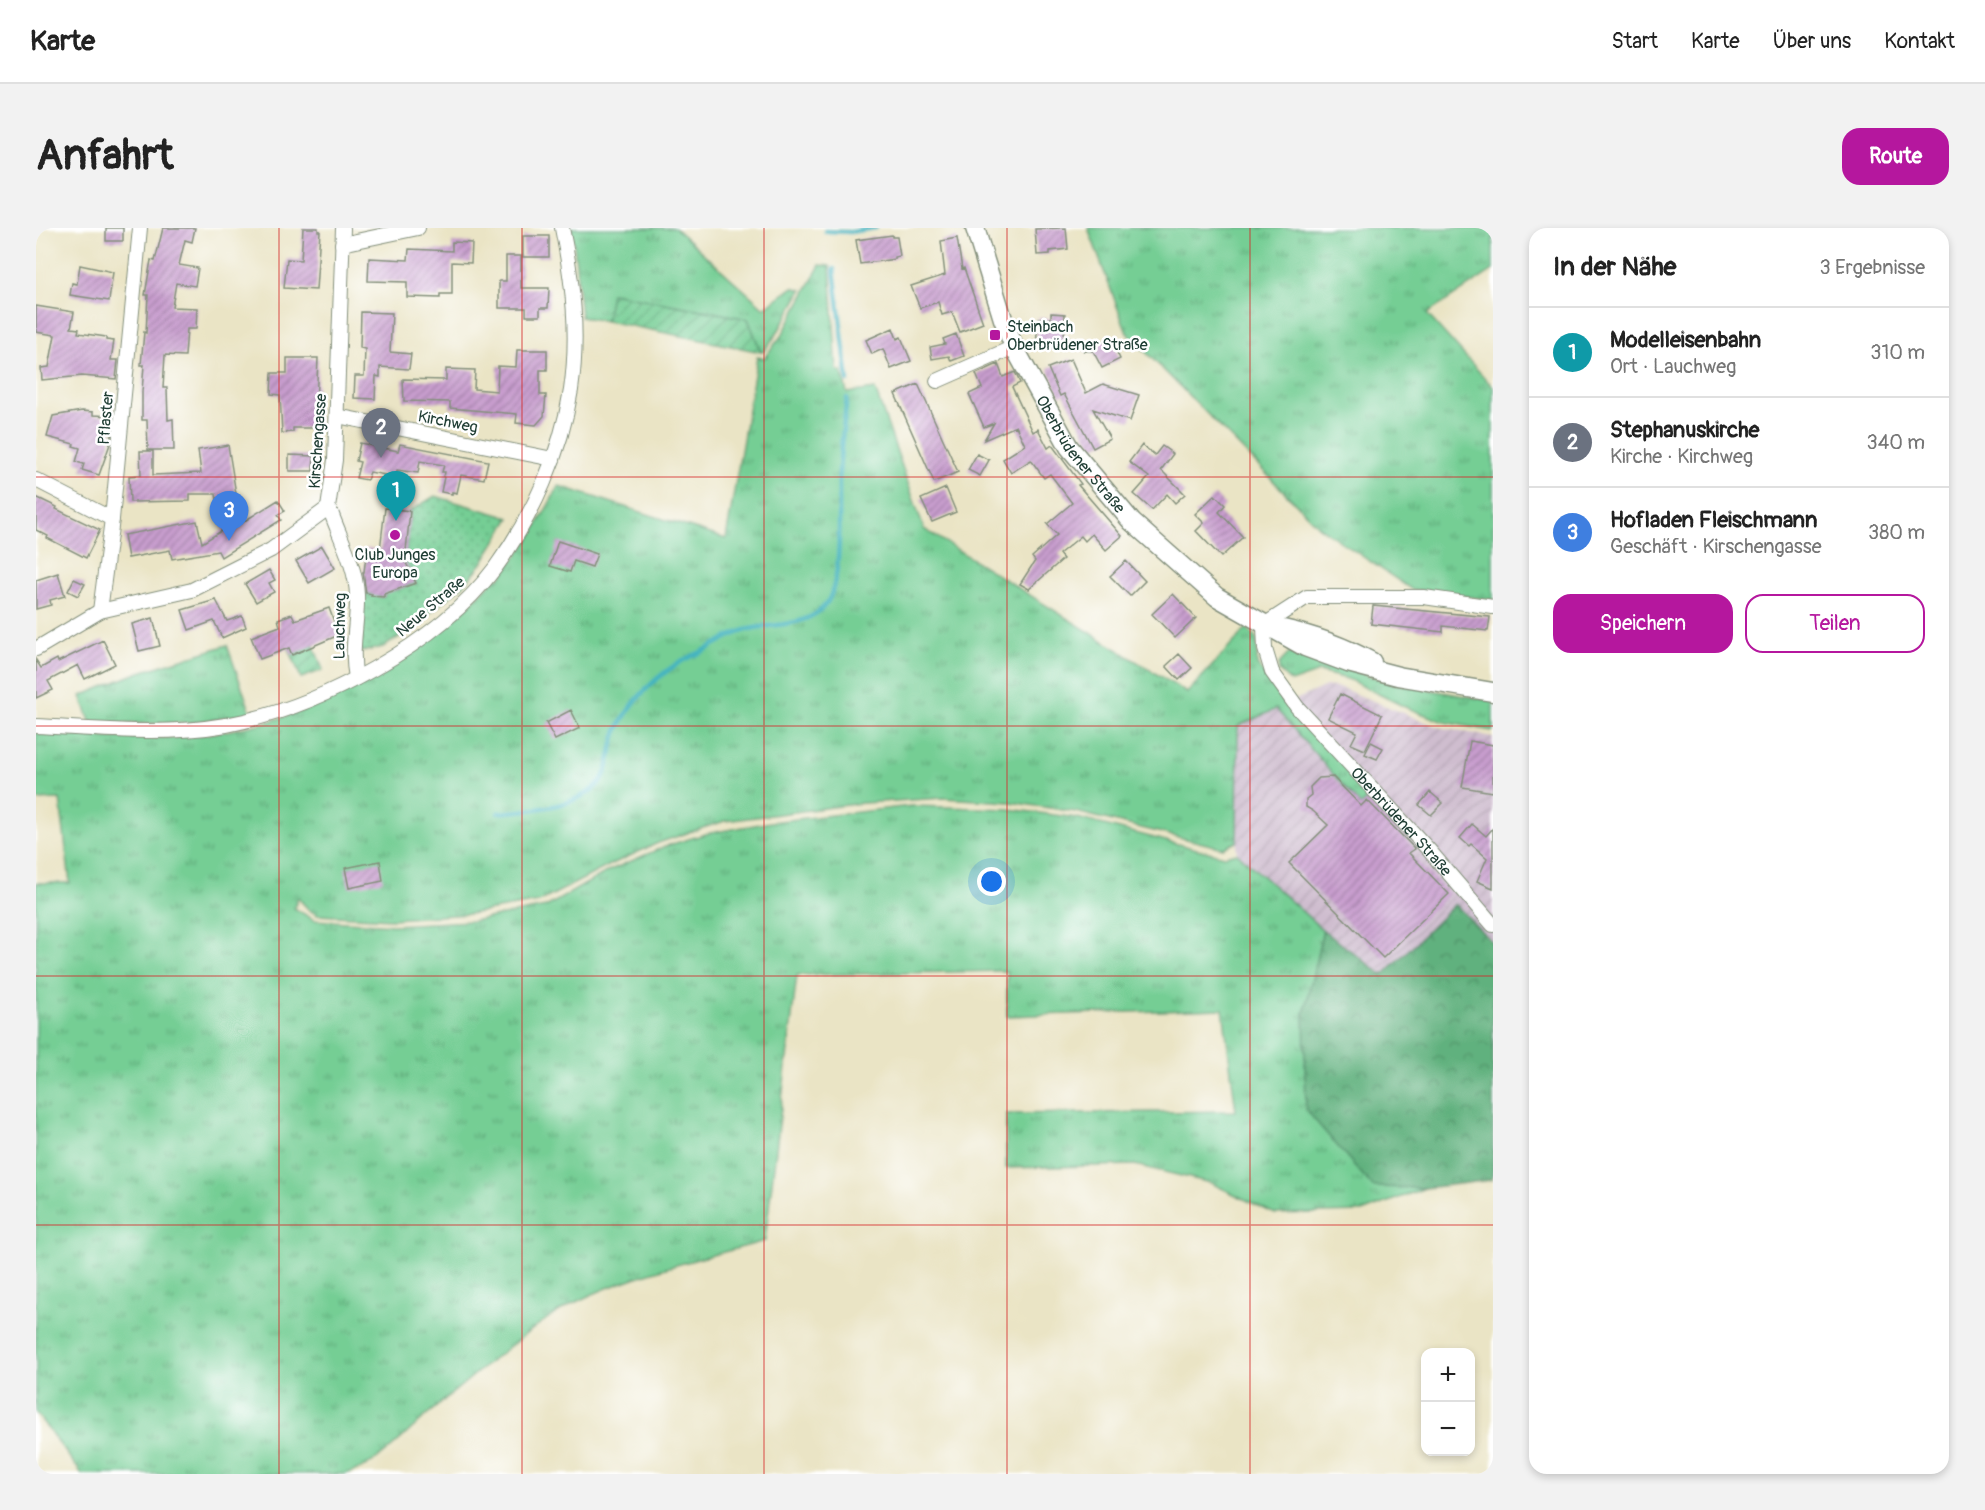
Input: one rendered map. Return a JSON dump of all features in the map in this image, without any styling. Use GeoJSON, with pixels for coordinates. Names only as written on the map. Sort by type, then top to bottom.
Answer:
{"type":"FeatureCollection","features":[{"type":"Feature","properties":{"kind":"street","name":"Pflaster"},"geometry":{"type":"LineString","coordinates":[[100,611],[112,519],[140,228]]}},
{"type":"Feature","properties":{"kind":"street","name":"Kirschengasse"},"geometry":{"type":"LineString","coordinates":[[36,649],[100,611],[192,590],[270,550],[328,508],[336,460],[343,228]]}},
{"type":"Feature","properties":{"kind":"street"},"geometry":{"type":"LineString","coordinates":[[342,244],[418,228]]}},
{"type":"Feature","properties":{"kind":"street","name":"Neue Straße"},"geometry":{"type":"LineString","coordinates":[[36,726],[117,731],[178,730],[225,725],[308,701],[386,662],[430,631],[468,597],[488,576],[527,517],[553,459],[571,391],[574,354],[574,298],[562,228]]}},
{"type":"Feature","properties":{"kind":"street","name":"Oberbrüdener Straße"},"geometry":{"type":"LineString","coordinates":[[975,228],[1014,347],[1069,447],[1132,522],[1217,597],[1264,625],[1308,634],[1348,649],[1392,674],[1493,692]]}},
{"type":"Feature","properties":{"kind":"street"},"geometry":{"type":"LineString","coordinates":[[937,381],[1014,347]]}},
{"type":"Feature","properties":{"kind":"street","name":"Kirchweg"},"geometry":{"type":"LineString","coordinates":[[337,416],[553,459]]}},
{"type":"Feature","properties":{"kind":"street"},"geometry":{"type":"LineString","coordinates":[[36,480],[112,519]]}},
{"type":"Feature","properties":{"kind":"street","name":"Lauchweg"},"geometry":{"type":"LineString","coordinates":[[328,508],[355,577],[357,595],[353,660],[356,678]]}},
{"type":"Feature","properties":{"kind":"street"},"geometry":{"type":"LineString","coordinates":[[1264,625],[1307,597],[1424,597],[1493,607]]}},
{"type":"Feature","properties":{"kind":"street","name":"Oberbrüdener Straße"},"geometry":{"type":"LineString","coordinates":[[1264,625],[1265,649],[1272,672],[1297,707],[1428,849],[1493,925]]}},
{"type":"Feature","properties":{"kind":"shaded area"},"geometry":{"type":"Polygon","coordinates":[[[1326,686],[1341,688],[1438,727],[1493,737],[1493,943],[1455,904],[1383,975],[1323,930],[1237,853],[1238,726],[1326,686]]]}},
{"type":"Feature","properties":{"kind":"green space"},"geometry":{"type":"Polygon","coordinates":[[[571,228],[675,228],[764,308],[793,287],[802,290],[776,335],[763,352],[761,352],[748,319],[612,293],[606,321],[581,317],[571,228]]]}},
{"type":"Feature","properties":{"kind":"green space"},"geometry":{"type":"Polygon","coordinates":[[[1088,228],[1493,228],[1493,270],[1427,314],[1493,387],[1493,600],[1411,589],[1319,527],[1127,333],[1088,228]]]}},
{"type":"Feature","properties":{"kind":"green space"},"geometry":{"type":"Polygon","coordinates":[[[820,265],[830,266],[837,371],[842,372],[847,393],[875,389],[924,529],[1187,693],[1247,628],[1257,639],[1257,665],[1370,795],[1361,806],[1276,709],[1238,726],[1237,842],[1223,848],[1076,812],[1010,802],[943,798],[863,803],[725,821],[658,843],[539,902],[469,914],[392,919],[317,915],[298,898],[294,908],[314,920],[393,925],[472,921],[546,907],[608,871],[666,846],[705,834],[771,822],[911,806],[1009,809],[1077,818],[1224,856],[1237,853],[1323,930],[1304,1014],[1306,1052],[1373,1187],[1425,1188],[1362,1212],[1275,1214],[1211,1183],[1135,1165],[1006,1168],[1006,1114],[1236,1111],[1223,1009],[1007,1016],[1007,971],[797,975],[765,1241],[652,1272],[570,1305],[547,1319],[487,1364],[390,1449],[357,1470],[345,1474],[82,1474],[36,1413],[36,883],[70,883],[60,799],[36,800],[36,733],[146,738],[182,737],[228,731],[273,720],[314,706],[354,688],[392,666],[429,640],[463,611],[496,578],[499,579],[530,538],[559,486],[726,539],[757,357],[764,358],[782,335],[820,265]]]}},
{"type":"Feature","properties":{"kind":"green space"},"geometry":{"type":"Polygon","coordinates":[[[611,293],[748,319],[761,352],[606,321],[611,293]]]}},
{"type":"Feature","properties":{"kind":"green space"},"geometry":{"type":"Polygon","coordinates":[[[435,496],[510,518],[482,563],[465,584],[403,635],[383,647],[361,652],[359,651],[362,592],[384,597],[385,591],[416,583],[405,562],[410,511],[435,496]]]}},
{"type":"Feature","properties":{"kind":"green space"},"geometry":{"type":"Polygon","coordinates":[[[309,633],[323,670],[301,678],[284,636],[309,633]]]}},
{"type":"Feature","properties":{"kind":"green space"},"geometry":{"type":"Polygon","coordinates":[[[227,645],[251,713],[189,723],[91,724],[81,696],[137,673],[227,645]]]}},
{"type":"Feature","properties":{"kind":"green space"},"geometry":{"type":"Polygon","coordinates":[[[1289,653],[1299,653],[1391,683],[1493,701],[1493,731],[1444,722],[1405,707],[1348,679],[1319,672],[1291,682],[1279,671],[1279,664],[1289,653]]]}},
{"type":"Feature","properties":{"kind":"green space"},"geometry":{"type":"Polygon","coordinates":[[[1455,904],[1493,943],[1493,1171],[1491,1180],[1425,1188],[1373,1187],[1306,1110],[1304,1014],[1323,930],[1383,975],[1455,904]]]}},
{"type":"Feature","properties":{"kind":"building"},"geometry":{"type":"Polygon","coordinates":[[[106,228],[123,228],[123,241],[106,241],[106,228]]]}},
{"type":"Feature","properties":{"kind":"building"},"geometry":{"type":"Polygon","coordinates":[[[163,228],[195,228],[192,242],[185,240],[179,265],[198,268],[195,286],[176,283],[172,307],[197,308],[196,329],[187,329],[185,356],[165,355],[163,388],[167,388],[168,420],[173,419],[174,450],[148,450],[147,420],[142,420],[144,365],[141,365],[148,295],[145,295],[151,260],[155,261],[163,228]]]}},
{"type":"Feature","properties":{"kind":"building"},"geometry":{"type":"Polygon","coordinates":[[[303,228],[318,228],[320,231],[316,290],[284,288],[287,259],[301,260],[303,228]]]}},
{"type":"Feature","properties":{"kind":"building"},"geometry":{"type":"Polygon","coordinates":[[[1066,228],[1068,249],[1037,255],[1035,229],[1066,228]]]}},
{"type":"Feature","properties":{"kind":"building"},"geometry":{"type":"Polygon","coordinates":[[[892,235],[892,237],[897,237],[900,256],[895,259],[860,264],[856,240],[892,235]]]}},
{"type":"Feature","properties":{"kind":"building"},"geometry":{"type":"Polygon","coordinates":[[[523,236],[549,236],[549,257],[523,257],[523,236]]]}},
{"type":"Feature","properties":{"kind":"building"},"geometry":{"type":"Polygon","coordinates":[[[957,238],[962,269],[964,268],[983,323],[960,332],[952,312],[942,315],[938,302],[920,308],[911,286],[945,275],[941,241],[957,238]]]}},
{"type":"Feature","properties":{"kind":"building"},"geometry":{"type":"Polygon","coordinates":[[[452,242],[472,243],[471,263],[452,262],[452,294],[440,294],[440,298],[407,297],[407,282],[368,281],[369,258],[408,260],[409,249],[452,251],[452,242]]]}},
{"type":"Feature","properties":{"kind":"building"},"geometry":{"type":"Polygon","coordinates":[[[506,256],[521,256],[521,288],[549,288],[548,308],[540,308],[540,316],[526,316],[526,308],[499,308],[499,281],[506,281],[506,256]]]}},
{"type":"Feature","properties":{"kind":"building"},"geometry":{"type":"Polygon","coordinates":[[[80,265],[113,272],[109,301],[70,295],[72,283],[77,284],[80,265]]]}},
{"type":"Feature","properties":{"kind":"building"},"geometry":{"type":"Polygon","coordinates":[[[36,306],[74,312],[71,328],[79,329],[78,333],[106,337],[106,340],[114,341],[111,360],[118,360],[116,379],[82,376],[42,380],[41,368],[49,367],[55,335],[36,332],[36,306]]]}},
{"type":"Feature","properties":{"kind":"building"},"geometry":{"type":"Polygon","coordinates":[[[361,312],[392,313],[390,352],[411,354],[409,369],[380,367],[380,377],[376,376],[375,399],[354,398],[355,376],[364,376],[365,349],[360,348],[361,312]]]}},
{"type":"Feature","properties":{"kind":"building"},"geometry":{"type":"Polygon","coordinates":[[[1051,313],[1065,314],[1064,337],[1069,338],[1067,349],[1036,347],[1038,318],[1051,319],[1051,313]]]}},
{"type":"Feature","properties":{"kind":"building"},"geometry":{"type":"Polygon","coordinates":[[[893,328],[897,339],[901,337],[911,361],[891,369],[883,349],[872,354],[866,340],[893,328]]]}},
{"type":"Feature","properties":{"kind":"building"},"geometry":{"type":"Polygon","coordinates":[[[956,334],[964,356],[951,361],[949,356],[932,359],[930,347],[945,344],[943,339],[956,334]]]}},
{"type":"Feature","properties":{"kind":"building"},"geometry":{"type":"Polygon","coordinates":[[[1110,338],[1120,359],[1102,368],[1093,351],[1083,351],[1110,338]]]}},
{"type":"Feature","properties":{"kind":"building"},"geometry":{"type":"Polygon","coordinates":[[[517,350],[547,350],[547,370],[540,370],[540,395],[546,395],[544,416],[536,425],[516,423],[517,414],[450,408],[450,402],[404,401],[403,379],[446,380],[446,369],[475,370],[474,389],[497,391],[498,366],[516,367],[517,350]]]}},
{"type":"Feature","properties":{"kind":"building"},"geometry":{"type":"Polygon","coordinates":[[[287,358],[318,358],[315,428],[293,428],[293,432],[282,433],[280,395],[271,394],[272,373],[287,373],[287,358]]]}},
{"type":"Feature","properties":{"kind":"building"},"geometry":{"type":"Polygon","coordinates":[[[1071,359],[1086,393],[1103,384],[1139,395],[1130,421],[1093,409],[1110,439],[1093,448],[1064,394],[1060,396],[1048,368],[1071,359]]]}},
{"type":"Feature","properties":{"kind":"building"},"geometry":{"type":"Polygon","coordinates":[[[998,364],[1003,377],[1015,372],[1020,383],[1012,387],[1033,432],[1038,429],[1048,448],[1052,445],[1081,484],[1078,485],[1122,536],[1106,550],[1092,534],[1085,541],[1081,536],[1059,554],[1063,559],[1029,589],[1020,584],[1035,561],[1032,557],[1057,535],[1047,524],[1072,503],[1050,474],[1044,478],[1031,460],[1011,473],[1003,459],[1025,445],[1016,426],[984,440],[994,423],[984,427],[969,394],[982,388],[976,374],[998,364]]]}},
{"type":"Feature","properties":{"kind":"building"},"geometry":{"type":"Polygon","coordinates":[[[918,384],[958,472],[934,482],[895,394],[918,384]]]}},
{"type":"Feature","properties":{"kind":"building"},"geometry":{"type":"Polygon","coordinates":[[[82,411],[93,412],[93,415],[113,416],[110,444],[99,475],[82,470],[84,464],[76,462],[80,448],[73,446],[74,444],[47,437],[53,416],[82,411]]]}},
{"type":"Feature","properties":{"kind":"building"},"geometry":{"type":"Polygon","coordinates":[[[360,443],[398,451],[400,444],[488,461],[484,479],[461,475],[457,493],[452,492],[452,494],[441,492],[444,465],[420,461],[418,473],[397,470],[396,477],[370,472],[367,480],[356,478],[360,462],[356,461],[360,443]]]}},
{"type":"Feature","properties":{"kind":"building"},"geometry":{"type":"Polygon","coordinates":[[[228,445],[237,500],[217,500],[216,494],[190,494],[190,501],[130,502],[129,476],[141,475],[140,451],[153,451],[153,475],[201,473],[198,450],[228,445]]]}},
{"type":"Feature","properties":{"kind":"building"},"geometry":{"type":"Polygon","coordinates":[[[1142,445],[1155,455],[1162,446],[1173,454],[1161,470],[1185,494],[1175,503],[1167,494],[1152,510],[1134,494],[1149,477],[1129,462],[1142,445]]]}},
{"type":"Feature","properties":{"kind":"building"},"geometry":{"type":"Polygon","coordinates":[[[977,454],[989,460],[980,476],[968,470],[977,454]]]}},
{"type":"Feature","properties":{"kind":"building"},"geometry":{"type":"Polygon","coordinates":[[[289,455],[314,456],[313,471],[289,471],[289,455]]]}},
{"type":"Feature","properties":{"kind":"building"},"geometry":{"type":"Polygon","coordinates":[[[946,488],[956,512],[932,522],[921,499],[946,488]]]}},
{"type":"Feature","properties":{"kind":"building"},"geometry":{"type":"Polygon","coordinates":[[[1215,495],[1225,505],[1219,512],[1243,537],[1221,557],[1196,531],[1204,523],[1195,514],[1215,495]]]}},
{"type":"Feature","properties":{"kind":"building"},"geometry":{"type":"Polygon","coordinates":[[[36,497],[100,530],[86,558],[36,530],[36,497]]]}},
{"type":"Feature","properties":{"kind":"building"},"geometry":{"type":"Polygon","coordinates":[[[278,500],[285,511],[278,515],[281,520],[221,557],[218,551],[172,559],[170,550],[128,558],[124,535],[197,521],[202,543],[223,530],[220,516],[240,513],[243,522],[278,500]]]}},
{"type":"Feature","properties":{"kind":"building"},"geometry":{"type":"Polygon","coordinates":[[[385,508],[410,511],[405,561],[416,583],[384,594],[384,597],[371,596],[372,594],[366,593],[363,572],[367,548],[380,550],[385,508]]]}},
{"type":"Feature","properties":{"kind":"building"},"geometry":{"type":"Polygon","coordinates":[[[558,541],[597,554],[592,567],[574,561],[570,572],[550,566],[558,541]]]}},
{"type":"Feature","properties":{"kind":"building"},"geometry":{"type":"Polygon","coordinates":[[[322,546],[335,568],[309,583],[296,561],[322,546]]]}},
{"type":"Feature","properties":{"kind":"building"},"geometry":{"type":"Polygon","coordinates":[[[1126,561],[1145,581],[1130,596],[1110,576],[1126,561]]]}},
{"type":"Feature","properties":{"kind":"building"},"geometry":{"type":"Polygon","coordinates":[[[269,570],[275,580],[269,583],[274,592],[256,602],[245,584],[269,570]]]}},
{"type":"Feature","properties":{"kind":"building"},"geometry":{"type":"Polygon","coordinates":[[[58,573],[65,596],[50,600],[51,605],[36,609],[36,580],[58,573]]]}},
{"type":"Feature","properties":{"kind":"building"},"geometry":{"type":"Polygon","coordinates":[[[74,579],[85,584],[78,596],[68,591],[74,579]]]}},
{"type":"Feature","properties":{"kind":"building"},"geometry":{"type":"Polygon","coordinates":[[[1173,594],[1196,618],[1175,638],[1152,614],[1173,594]]]}},
{"type":"Feature","properties":{"kind":"building"},"geometry":{"type":"Polygon","coordinates":[[[216,600],[227,621],[242,616],[246,627],[222,638],[214,621],[189,630],[182,610],[216,600]]]}},
{"type":"Feature","properties":{"kind":"building"},"geometry":{"type":"Polygon","coordinates":[[[1373,606],[1490,617],[1488,631],[1443,626],[1443,632],[1371,624],[1373,606]]]}},
{"type":"Feature","properties":{"kind":"building"},"geometry":{"type":"Polygon","coordinates":[[[329,608],[339,635],[292,655],[289,648],[260,659],[251,637],[280,626],[278,619],[292,614],[295,620],[329,608]]]}},
{"type":"Feature","properties":{"kind":"building"},"geometry":{"type":"Polygon","coordinates":[[[153,618],[160,646],[139,651],[132,624],[153,618]]]}},
{"type":"Feature","properties":{"kind":"building"},"geometry":{"type":"Polygon","coordinates":[[[103,640],[115,664],[85,679],[78,665],[48,681],[53,690],[36,698],[36,660],[41,668],[103,640]]]}},
{"type":"Feature","properties":{"kind":"building"},"geometry":{"type":"Polygon","coordinates":[[[1179,654],[1192,668],[1179,680],[1166,666],[1179,654]]]}},
{"type":"Feature","properties":{"kind":"building"},"geometry":{"type":"Polygon","coordinates":[[[1340,694],[1382,715],[1365,750],[1351,744],[1357,732],[1328,718],[1340,694]]]}},
{"type":"Feature","properties":{"kind":"building"},"geometry":{"type":"Polygon","coordinates":[[[571,710],[580,728],[555,740],[546,723],[571,710]]]}},
{"type":"Feature","properties":{"kind":"building"},"geometry":{"type":"Polygon","coordinates":[[[1470,741],[1493,745],[1493,792],[1462,787],[1470,741]]]}},
{"type":"Feature","properties":{"kind":"building"},"geometry":{"type":"Polygon","coordinates":[[[1371,742],[1383,748],[1377,759],[1365,754],[1371,742]]]}},
{"type":"Feature","properties":{"kind":"building"},"geometry":{"type":"Polygon","coordinates":[[[1333,777],[1361,806],[1367,800],[1415,849],[1409,853],[1449,894],[1383,958],[1289,863],[1328,825],[1306,807],[1306,799],[1311,795],[1310,787],[1319,778],[1333,777]]]}},
{"type":"Feature","properties":{"kind":"building"},"geometry":{"type":"Polygon","coordinates":[[[1430,792],[1443,803],[1431,815],[1419,805],[1430,792]]]}},
{"type":"Feature","properties":{"kind":"building"},"geometry":{"type":"Polygon","coordinates":[[[1472,824],[1486,836],[1493,828],[1493,888],[1477,881],[1487,858],[1460,838],[1472,824]]]}},
{"type":"Feature","properties":{"kind":"building"},"geometry":{"type":"Polygon","coordinates":[[[380,861],[383,881],[349,888],[345,868],[380,861]]]}},
{"type":"Feature","properties":{"kind":"waterway"},"geometry":{"type":"LineString","coordinates":[[825,231],[850,232],[876,228]]}},
{"type":"Feature","properties":{"kind":"waterway"},"geometry":{"type":"LineString","coordinates":[[834,269],[848,381]]}},
{"type":"Feature","properties":{"kind":"waterway"},"geometry":{"type":"LineString","coordinates":[[498,813],[552,806],[591,791],[604,776],[622,721],[642,693],[659,677],[680,662],[735,634],[800,621],[818,612],[826,604],[832,593],[838,561],[840,465],[847,398]]}},
{"type":"Feature","properties":{"kind":"place","name":"Steinbach Oberbrüdener Straße"},"geometry":{"type":"Point","coordinates":[995,335]}},
{"type":"Feature","properties":{"kind":"place","name":"Stephanuskirche"},"geometry":{"type":"Point","coordinates":[381,458]}},
{"type":"Feature","properties":{"kind":"place","name":"Modelleisenbahn"},"geometry":{"type":"Point","coordinates":[396,521]}},
{"type":"Feature","properties":{"kind":"place","name":"Club Junges Europa"},"geometry":{"type":"Point","coordinates":[395,535]}},
{"type":"Feature","properties":{"kind":"place","name":"Hofladen Fleischmann"},"geometry":{"type":"Point","coordinates":[229,541]}}]}
